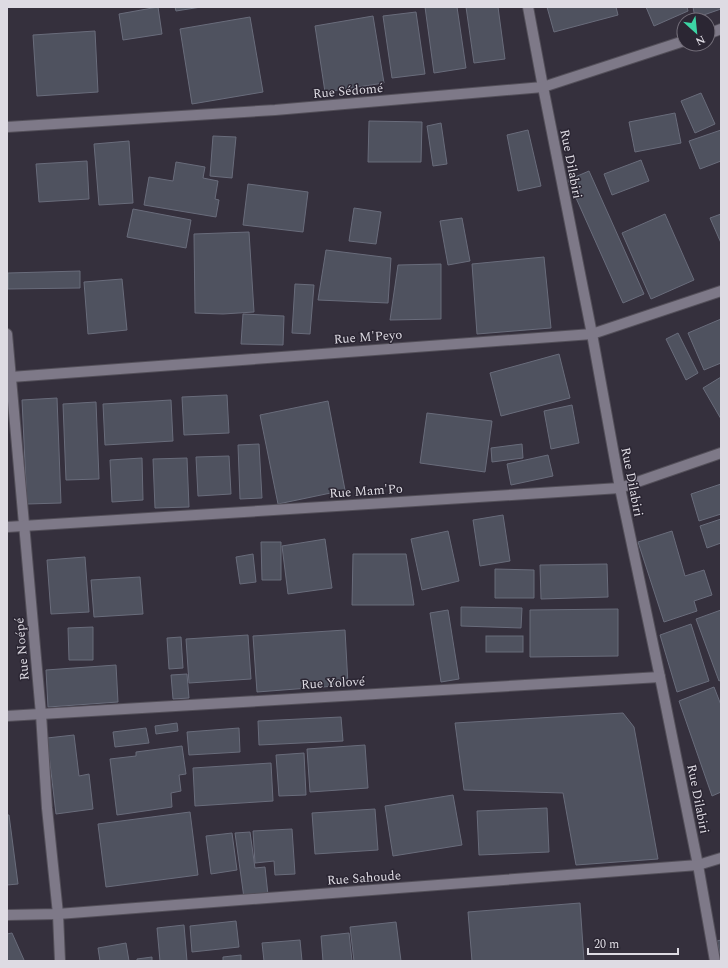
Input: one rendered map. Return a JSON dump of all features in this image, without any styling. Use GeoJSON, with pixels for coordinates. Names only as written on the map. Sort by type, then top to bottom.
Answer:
{"type":"FeatureCollection","features":[{"type":"Feature","properties":{"kind":"street","name":"Rue Dilabiri"},"geometry":{"type":"LineString","coordinates":[[528,7],[592,334],[620,488],[660,676],[716,961]]}},
{"type":"Feature","properties":{"kind":"street","name":"Rue Sédomé"},"geometry":{"type":"LineString","coordinates":[[7,127],[274,110],[543,87],[676,44]]}},
{"type":"Feature","properties":{"kind":"street","name":"Rue M'Peyo"},"geometry":{"type":"LineString","coordinates":[[11,377],[592,334],[721,291]]}},
{"type":"Feature","properties":{"kind":"street","name":"Rue Noépé"},"geometry":{"type":"LineString","coordinates":[[7,334],[41,714],[47,808],[58,914],[60,961]]}},
{"type":"Feature","properties":{"kind":"street","name":"Rue Mam'Po"},"geometry":{"type":"LineString","coordinates":[[7,527],[620,488],[721,453]]}},
{"type":"Feature","properties":{"kind":"street","name":"Rue Yolové"},"geometry":{"type":"LineString","coordinates":[[7,716],[660,676]]}},
{"type":"Feature","properties":{"kind":"street","name":"Rue Sahoude"},"geometry":{"type":"LineString","coordinates":[[7,915],[58,914],[698,865],[721,858]]}},
{"type":"Feature","properties":{"kind":"building"},"geometry":{"type":"Polygon","coordinates":[[[158,7],[162,34],[123,40],[119,14],[158,7]]]}},
{"type":"Feature","properties":{"kind":"building"},"geometry":{"type":"Polygon","coordinates":[[[175,7],[201,7],[176,11],[175,7]]]}},
{"type":"Feature","properties":{"kind":"building"},"geometry":{"type":"Polygon","coordinates":[[[425,7],[457,7],[466,68],[434,73],[425,7]]]}},
{"type":"Feature","properties":{"kind":"building"},"geometry":{"type":"Polygon","coordinates":[[[466,7],[498,7],[505,59],[474,63],[466,7]]]}},
{"type":"Feature","properties":{"kind":"building"},"geometry":{"type":"Polygon","coordinates":[[[547,7],[616,7],[618,15],[554,32],[547,7]]]}},
{"type":"Feature","properties":{"kind":"building"},"geometry":{"type":"Polygon","coordinates":[[[646,7],[687,7],[688,11],[676,12],[676,16],[654,26],[646,7]]]}},
{"type":"Feature","properties":{"kind":"building"},"geometry":{"type":"Polygon","coordinates":[[[693,7],[721,7],[721,9],[712,12],[694,12],[693,7]]]}},
{"type":"Feature","properties":{"kind":"building"},"geometry":{"type":"Polygon","coordinates":[[[416,12],[425,74],[392,78],[383,16],[416,12]]]}},
{"type":"Feature","properties":{"kind":"building"},"geometry":{"type":"Polygon","coordinates":[[[373,16],[384,83],[325,92],[315,26],[373,16]]]}},
{"type":"Feature","properties":{"kind":"building"},"geometry":{"type":"Polygon","coordinates":[[[250,17],[263,92],[192,104],[180,29],[250,17]]]}},
{"type":"Feature","properties":{"kind":"building"},"geometry":{"type":"Polygon","coordinates":[[[95,31],[98,92],[37,96],[33,35],[95,31]]]}},
{"type":"Feature","properties":{"kind":"building"},"geometry":{"type":"Polygon","coordinates":[[[701,93],[715,124],[695,133],[681,101],[701,93]]]}},
{"type":"Feature","properties":{"kind":"building"},"geometry":{"type":"Polygon","coordinates":[[[675,113],[681,143],[635,152],[629,122],[675,113]]]}},
{"type":"Feature","properties":{"kind":"building"},"geometry":{"type":"Polygon","coordinates":[[[369,121],[422,122],[421,162],[368,162],[369,121]]]}},
{"type":"Feature","properties":{"kind":"building"},"geometry":{"type":"Polygon","coordinates":[[[441,123],[447,164],[433,166],[427,126],[441,123]]]}},
{"type":"Feature","properties":{"kind":"building"},"geometry":{"type":"Polygon","coordinates":[[[528,130],[541,186],[518,191],[507,135],[528,130]]]}},
{"type":"Feature","properties":{"kind":"building"},"geometry":{"type":"Polygon","coordinates":[[[721,130],[721,161],[700,169],[689,141],[721,130]]]}},
{"type":"Feature","properties":{"kind":"building"},"geometry":{"type":"Polygon","coordinates":[[[213,136],[236,137],[232,178],[210,176],[213,136]]]}},
{"type":"Feature","properties":{"kind":"building"},"geometry":{"type":"Polygon","coordinates":[[[129,141],[133,203],[99,205],[94,144],[129,141]]]}},
{"type":"Feature","properties":{"kind":"building"},"geometry":{"type":"Polygon","coordinates":[[[641,160],[649,181],[612,195],[604,174],[641,160]]]}},
{"type":"Feature","properties":{"kind":"building"},"geometry":{"type":"Polygon","coordinates":[[[87,161],[89,199],[39,202],[36,164],[87,161]]]}},
{"type":"Feature","properties":{"kind":"building"},"geometry":{"type":"Polygon","coordinates":[[[176,162],[205,167],[203,178],[218,181],[215,199],[219,200],[216,217],[144,205],[149,177],[173,181],[176,162]]]}},
{"type":"Feature","properties":{"kind":"building"},"geometry":{"type":"Polygon","coordinates":[[[589,171],[644,294],[623,303],[568,180],[589,171]]]}},
{"type":"Feature","properties":{"kind":"building"},"geometry":{"type":"Polygon","coordinates":[[[248,184],[308,192],[303,232],[243,225],[248,184]]]}},
{"type":"Feature","properties":{"kind":"building"},"geometry":{"type":"Polygon","coordinates":[[[354,208],[381,212],[376,244],[349,241],[354,208]]]}},
{"type":"Feature","properties":{"kind":"building"},"geometry":{"type":"Polygon","coordinates":[[[133,209],[191,220],[186,248],[127,237],[133,209]]]}},
{"type":"Feature","properties":{"kind":"building"},"geometry":{"type":"Polygon","coordinates":[[[665,214],[694,280],[651,299],[622,233],[665,214]]]}},
{"type":"Feature","properties":{"kind":"building"},"geometry":{"type":"Polygon","coordinates":[[[721,214],[721,243],[710,218],[721,214]]]}},
{"type":"Feature","properties":{"kind":"building"},"geometry":{"type":"Polygon","coordinates":[[[462,218],[470,261],[448,265],[440,221],[462,218]]]}},
{"type":"Feature","properties":{"kind":"building"},"geometry":{"type":"Polygon","coordinates":[[[249,232],[254,312],[223,314],[195,313],[194,234],[249,232]]]}},
{"type":"Feature","properties":{"kind":"building"},"geometry":{"type":"Polygon","coordinates":[[[326,250],[391,258],[388,303],[318,300],[326,250]]]}},
{"type":"Feature","properties":{"kind":"building"},"geometry":{"type":"Polygon","coordinates":[[[544,257],[551,328],[477,334],[472,264],[544,257]]]}},
{"type":"Feature","properties":{"kind":"building"},"geometry":{"type":"Polygon","coordinates":[[[441,264],[441,319],[390,320],[398,265],[441,264]]]}},
{"type":"Feature","properties":{"kind":"building"},"geometry":{"type":"Polygon","coordinates":[[[80,271],[80,288],[8,289],[8,273],[80,271]]]}},
{"type":"Feature","properties":{"kind":"building"},"geometry":{"type":"Polygon","coordinates":[[[122,279],[127,330],[88,334],[84,282],[122,279]]]}},
{"type":"Feature","properties":{"kind":"building"},"geometry":{"type":"Polygon","coordinates":[[[295,284],[314,285],[310,334],[292,333],[295,284]]]}},
{"type":"Feature","properties":{"kind":"building"},"geometry":{"type":"Polygon","coordinates":[[[243,314],[284,316],[283,345],[241,344],[243,314]]]}},
{"type":"Feature","properties":{"kind":"building"},"geometry":{"type":"Polygon","coordinates":[[[721,319],[721,363],[704,370],[688,333],[721,319]]]}},
{"type":"Feature","properties":{"kind":"building"},"geometry":{"type":"Polygon","coordinates":[[[678,333],[698,373],[686,380],[666,339],[678,333]]]}},
{"type":"Feature","properties":{"kind":"building"},"geometry":{"type":"Polygon","coordinates":[[[559,354],[570,398],[501,416],[490,373],[559,354]]]}},
{"type":"Feature","properties":{"kind":"building"},"geometry":{"type":"Polygon","coordinates":[[[721,377],[721,419],[703,388],[721,377]]]}},
{"type":"Feature","properties":{"kind":"building"},"geometry":{"type":"Polygon","coordinates":[[[227,395],[229,433],[184,435],[182,397],[227,395]]]}},
{"type":"Feature","properties":{"kind":"building"},"geometry":{"type":"Polygon","coordinates":[[[57,398],[61,503],[27,504],[22,400],[57,398]]]}},
{"type":"Feature","properties":{"kind":"building"},"geometry":{"type":"Polygon","coordinates":[[[171,400],[173,441],[105,445],[103,404],[171,400]]]}},
{"type":"Feature","properties":{"kind":"building"},"geometry":{"type":"Polygon","coordinates":[[[328,401],[345,490],[278,504],[260,415],[328,401]]]}},
{"type":"Feature","properties":{"kind":"building"},"geometry":{"type":"Polygon","coordinates":[[[96,402],[99,479],[66,480],[63,404],[96,402]]]}},
{"type":"Feature","properties":{"kind":"building"},"geometry":{"type":"Polygon","coordinates":[[[572,405],[579,443],[551,449],[544,411],[572,405]]]}},
{"type":"Feature","properties":{"kind":"building"},"geometry":{"type":"Polygon","coordinates":[[[427,413],[492,421],[485,472],[420,463],[427,413]]]}},
{"type":"Feature","properties":{"kind":"building"},"geometry":{"type":"Polygon","coordinates":[[[259,444],[262,498],[240,499],[238,445],[259,444]]]}},
{"type":"Feature","properties":{"kind":"building"},"geometry":{"type":"Polygon","coordinates":[[[522,444],[523,458],[492,462],[491,448],[522,444]]]}},
{"type":"Feature","properties":{"kind":"building"},"geometry":{"type":"Polygon","coordinates":[[[548,455],[553,476],[511,485],[507,464],[548,455]]]}},
{"type":"Feature","properties":{"kind":"building"},"geometry":{"type":"Polygon","coordinates":[[[229,456],[231,494],[198,496],[196,457],[229,456]]]}},
{"type":"Feature","properties":{"kind":"building"},"geometry":{"type":"Polygon","coordinates":[[[142,458],[143,500],[112,502],[110,460],[142,458]]]}},
{"type":"Feature","properties":{"kind":"building"},"geometry":{"type":"Polygon","coordinates":[[[187,458],[189,507],[155,508],[153,459],[187,458]]]}},
{"type":"Feature","properties":{"kind":"building"},"geometry":{"type":"Polygon","coordinates":[[[721,484],[721,514],[699,521],[691,494],[721,484]]]}},
{"type":"Feature","properties":{"kind":"building"},"geometry":{"type":"Polygon","coordinates":[[[503,515],[510,561],[480,566],[473,520],[503,515]]]}},
{"type":"Feature","properties":{"kind":"building"},"geometry":{"type":"Polygon","coordinates":[[[721,519],[721,543],[707,548],[700,526],[721,519]]]}},
{"type":"Feature","properties":{"kind":"building"},"geometry":{"type":"Polygon","coordinates":[[[448,531],[459,581],[422,590],[411,539],[448,531]]]}},
{"type":"Feature","properties":{"kind":"building"},"geometry":{"type":"Polygon","coordinates":[[[672,531],[685,576],[704,570],[712,595],[694,601],[697,611],[664,622],[638,542],[672,531]]]}},
{"type":"Feature","properties":{"kind":"building"},"geometry":{"type":"Polygon","coordinates":[[[325,539],[332,588],[288,594],[282,546],[325,539]]]}},
{"type":"Feature","properties":{"kind":"building"},"geometry":{"type":"Polygon","coordinates":[[[261,542],[281,542],[281,580],[262,580],[261,542]]]}},
{"type":"Feature","properties":{"kind":"building"},"geometry":{"type":"Polygon","coordinates":[[[253,554],[256,582],[240,584],[236,557],[253,554]]]}},
{"type":"Feature","properties":{"kind":"building"},"geometry":{"type":"Polygon","coordinates":[[[353,554],[406,554],[414,605],[352,605],[353,554]]]}},
{"type":"Feature","properties":{"kind":"building"},"geometry":{"type":"Polygon","coordinates":[[[85,557],[89,612],[51,614],[47,560],[85,557]]]}},
{"type":"Feature","properties":{"kind":"building"},"geometry":{"type":"Polygon","coordinates":[[[607,564],[608,597],[541,599],[540,565],[607,564]]]}},
{"type":"Feature","properties":{"kind":"building"},"geometry":{"type":"Polygon","coordinates":[[[495,569],[534,570],[534,598],[495,598],[495,569]]]}},
{"type":"Feature","properties":{"kind":"building"},"geometry":{"type":"Polygon","coordinates":[[[140,577],[143,614],[94,617],[91,580],[140,577]]]}},
{"type":"Feature","properties":{"kind":"building"},"geometry":{"type":"Polygon","coordinates":[[[461,607],[522,608],[521,628],[461,626],[461,607]]]}},
{"type":"Feature","properties":{"kind":"building"},"geometry":{"type":"Polygon","coordinates":[[[618,609],[618,656],[530,657],[530,610],[618,609]]]}},
{"type":"Feature","properties":{"kind":"building"},"geometry":{"type":"Polygon","coordinates":[[[448,610],[459,679],[441,682],[430,613],[448,610]]]}},
{"type":"Feature","properties":{"kind":"building"},"geometry":{"type":"Polygon","coordinates":[[[721,610],[721,680],[719,681],[696,619],[721,610]]]}},
{"type":"Feature","properties":{"kind":"building"},"geometry":{"type":"Polygon","coordinates":[[[691,624],[709,681],[677,692],[660,635],[691,624]]]}},
{"type":"Feature","properties":{"kind":"building"},"geometry":{"type":"Polygon","coordinates":[[[93,627],[93,660],[69,660],[68,628],[93,627]]]}},
{"type":"Feature","properties":{"kind":"building"},"geometry":{"type":"Polygon","coordinates":[[[345,630],[348,685],[257,692],[253,636],[345,630]]]}},
{"type":"Feature","properties":{"kind":"building"},"geometry":{"type":"Polygon","coordinates":[[[248,635],[251,679],[189,683],[186,639],[248,635]]]}},
{"type":"Feature","properties":{"kind":"building"},"geometry":{"type":"Polygon","coordinates":[[[486,636],[523,636],[523,652],[486,652],[486,636]]]}},
{"type":"Feature","properties":{"kind":"building"},"geometry":{"type":"Polygon","coordinates":[[[181,637],[183,668],[169,669],[167,638],[181,637]]]}},
{"type":"Feature","properties":{"kind":"building"},"geometry":{"type":"Polygon","coordinates":[[[116,665],[118,702],[48,707],[46,670],[116,665]]]}},
{"type":"Feature","properties":{"kind":"building"},"geometry":{"type":"Polygon","coordinates":[[[187,674],[189,698],[173,699],[171,675],[187,674]]]}},
{"type":"Feature","properties":{"kind":"building"},"geometry":{"type":"Polygon","coordinates":[[[714,687],[721,705],[721,792],[712,796],[679,701],[714,687]]]}},
{"type":"Feature","properties":{"kind":"building"},"geometry":{"type":"Polygon","coordinates":[[[623,713],[634,727],[658,859],[576,865],[563,793],[464,790],[455,723],[623,713]]]}},
{"type":"Feature","properties":{"kind":"building"},"geometry":{"type":"Polygon","coordinates":[[[341,717],[343,741],[259,745],[258,721],[341,717]]]}},
{"type":"Feature","properties":{"kind":"building"},"geometry":{"type":"Polygon","coordinates":[[[177,723],[178,731],[156,734],[155,726],[177,723]]]}},
{"type":"Feature","properties":{"kind":"building"},"geometry":{"type":"Polygon","coordinates":[[[146,728],[149,743],[115,747],[113,732],[146,728]]]}},
{"type":"Feature","properties":{"kind":"building"},"geometry":{"type":"Polygon","coordinates":[[[239,728],[240,752],[189,755],[187,732],[239,728]]]}},
{"type":"Feature","properties":{"kind":"building"},"geometry":{"type":"Polygon","coordinates":[[[74,735],[79,776],[89,774],[93,809],[56,814],[47,738],[74,735]]]}},
{"type":"Feature","properties":{"kind":"building"},"geometry":{"type":"Polygon","coordinates":[[[365,745],[368,788],[310,792],[307,749],[365,745]]]}},
{"type":"Feature","properties":{"kind":"building"},"geometry":{"type":"Polygon","coordinates":[[[182,746],[186,774],[179,775],[181,791],[171,793],[172,807],[117,815],[110,759],[136,756],[136,752],[182,746]]]}},
{"type":"Feature","properties":{"kind":"building"},"geometry":{"type":"Polygon","coordinates":[[[304,753],[306,795],[279,796],[276,755],[304,753]]]}},
{"type":"Feature","properties":{"kind":"building"},"geometry":{"type":"Polygon","coordinates":[[[271,763],[273,801],[195,806],[193,768],[271,763]]]}},
{"type":"Feature","properties":{"kind":"building"},"geometry":{"type":"Polygon","coordinates":[[[453,795],[462,845],[393,856],[385,806],[453,795]]]}},
{"type":"Feature","properties":{"kind":"building"},"geometry":{"type":"Polygon","coordinates":[[[547,808],[549,852],[479,855],[477,811],[547,808]]]}},
{"type":"Feature","properties":{"kind":"building"},"geometry":{"type":"Polygon","coordinates":[[[375,809],[378,850],[315,854],[312,813],[375,809]]]}},
{"type":"Feature","properties":{"kind":"building"},"geometry":{"type":"Polygon","coordinates":[[[190,812],[198,875],[106,887],[98,824],[190,812]]]}},
{"type":"Feature","properties":{"kind":"building"},"geometry":{"type":"Polygon","coordinates":[[[7,815],[9,815],[18,884],[7,885],[7,815]]]}},
{"type":"Feature","properties":{"kind":"building"},"geometry":{"type":"Polygon","coordinates":[[[292,829],[295,874],[275,875],[274,861],[255,863],[253,831],[292,829]]]}},
{"type":"Feature","properties":{"kind":"building"},"geometry":{"type":"Polygon","coordinates":[[[250,832],[255,868],[265,867],[268,895],[244,898],[235,833],[250,832]]]}},
{"type":"Feature","properties":{"kind":"building"},"geometry":{"type":"Polygon","coordinates":[[[232,833],[237,870],[211,874],[206,836],[232,833]]]}},
{"type":"Feature","properties":{"kind":"building"},"geometry":{"type":"Polygon","coordinates":[[[580,903],[584,961],[472,961],[468,912],[580,903]]]}},
{"type":"Feature","properties":{"kind":"building"},"geometry":{"type":"Polygon","coordinates":[[[236,921],[239,947],[192,952],[190,926],[236,921]]]}},
{"type":"Feature","properties":{"kind":"building"},"geometry":{"type":"Polygon","coordinates":[[[396,922],[401,961],[354,961],[350,927],[396,922]]]}},
{"type":"Feature","properties":{"kind":"building"},"geometry":{"type":"Polygon","coordinates":[[[184,925],[187,961],[160,961],[157,928],[184,925]]]}},
{"type":"Feature","properties":{"kind":"building"},"geometry":{"type":"Polygon","coordinates":[[[12,933],[24,960],[23,961],[7,961],[7,934],[12,933]]]}},
{"type":"Feature","properties":{"kind":"building"},"geometry":{"type":"Polygon","coordinates":[[[349,933],[352,961],[323,961],[321,936],[349,933]]]}},
{"type":"Feature","properties":{"kind":"building"},"geometry":{"type":"Polygon","coordinates":[[[300,940],[302,961],[264,961],[262,943],[300,940]]]}},
{"type":"Feature","properties":{"kind":"building"},"geometry":{"type":"Polygon","coordinates":[[[721,940],[721,959],[717,941],[721,940]]]}},
{"type":"Feature","properties":{"kind":"building"},"geometry":{"type":"Polygon","coordinates":[[[126,943],[129,961],[100,961],[98,948],[126,943]]]}},
{"type":"Feature","properties":{"kind":"building"},"geometry":{"type":"Polygon","coordinates":[[[241,955],[241,961],[223,961],[223,957],[241,955]]]}},
{"type":"Feature","properties":{"kind":"building"},"geometry":{"type":"Polygon","coordinates":[[[152,957],[152,961],[137,961],[137,959],[152,957]]]}}]}
